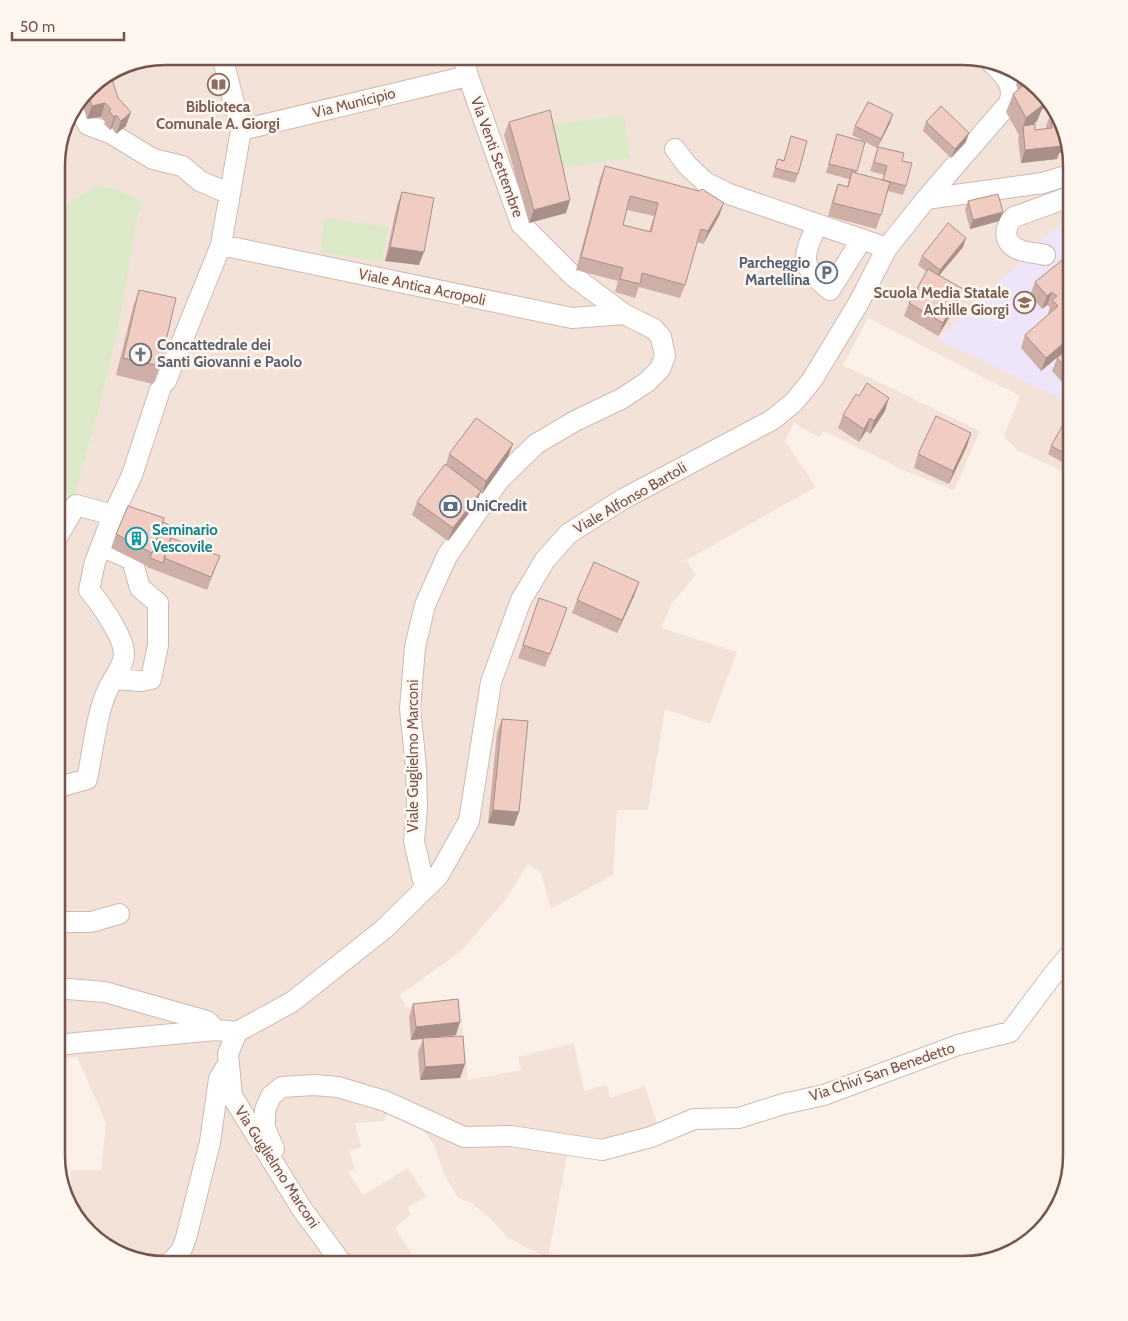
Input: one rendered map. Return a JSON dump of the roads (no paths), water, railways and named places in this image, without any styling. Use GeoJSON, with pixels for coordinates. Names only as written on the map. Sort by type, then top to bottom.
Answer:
{"type":"FeatureCollection","features":[{"type":"Feature","properties":{"kind":"street"},"geometry":{"type":"LineString","coordinates":[[65,785],[87,779],[102,706],[123,661],[124,653],[118,637],[103,607],[89,590],[95,562],[132,475],[163,385],[221,245],[241,130],[224,65]]}},
{"type":"Feature","properties":{"kind":"street","name":"Via Municipio"},"geometry":{"type":"LineString","coordinates":[[241,130],[465,66]]}},
{"type":"Feature","properties":{"kind":"street","name":"Via Venti Settembre"},"geometry":{"type":"LineString","coordinates":[[465,66],[521,224],[573,276],[624,314],[654,329],[661,337],[665,356],[660,369]]}},
{"type":"Feature","properties":{"kind":"street","name":"Viale Alfonso Bartoli"},"geometry":{"type":"LineString","coordinates":[[425,889],[438,876],[469,822],[491,682],[521,600],[545,560],[568,534],[623,499],[772,420],[794,402],[812,380],[843,329],[887,248],[926,199],[1009,103],[1012,96],[1011,87],[1001,73]]}},
{"type":"Feature","properties":{"kind":"street"},"geometry":{"type":"LineString","coordinates":[[81,110],[88,125],[112,134],[153,159],[182,166],[200,181],[230,194]]}},
{"type":"Feature","properties":{"kind":"street"},"geometry":{"type":"LineString","coordinates":[[675,149],[687,165],[704,182],[729,194],[887,248]]}},
{"type":"Feature","properties":{"kind":"street"},"geometry":{"type":"LineString","coordinates":[[926,199],[1043,183],[1063,177]]}},
{"type":"Feature","properties":{"kind":"street"},"geometry":{"type":"LineString","coordinates":[[1045,255],[1018,249],[1008,240],[1007,224],[1014,217],[1063,199]]}},
{"type":"Feature","properties":{"kind":"street"},"geometry":{"type":"LineString","coordinates":[[817,224],[805,252],[806,262],[813,276],[830,290],[862,239]]}},
{"type":"Feature","properties":{"kind":"street","name":"Viale Antica Acropoli"},"geometry":{"type":"LineString","coordinates":[[221,245],[572,318],[624,314]]}},
{"type":"Feature","properties":{"kind":"street","name":"Viale Guglielmo Marconi"},"geometry":{"type":"LineString","coordinates":[[425,889],[414,841],[416,767],[410,709],[415,647],[425,605],[447,556],[500,480],[536,444],[575,421],[621,398],[647,382],[660,369]]}},
{"type":"Feature","properties":{"kind":"street"},"geometry":{"type":"LineString","coordinates":[[65,524],[76,505],[114,515]]}},
{"type":"Feature","properties":{"kind":"street"},"geometry":{"type":"LineString","coordinates":[[101,546],[132,560],[140,588],[158,602],[158,645],[151,679],[141,681],[114,679]]}},
{"type":"Feature","properties":{"kind":"street"},"geometry":{"type":"LineString","coordinates":[[65,1044],[216,1030],[237,1032],[292,1002],[384,929],[425,889]]}},
{"type":"Feature","properties":{"kind":"street"},"geometry":{"type":"LineString","coordinates":[[65,922],[91,922],[119,914]]}},
{"type":"Feature","properties":{"kind":"street","name":"Via Chivi San Benedetto"},"geometry":{"type":"LineString","coordinates":[[277,1169],[279,1160],[265,1128],[265,1110],[271,1096],[282,1088],[314,1085],[338,1087],[385,1101],[464,1137],[511,1136],[602,1150],[651,1137],[694,1119],[739,1118],[783,1104],[824,1095],[958,1044],[1010,1032],[1063,963]]}},
{"type":"Feature","properties":{"kind":"street"},"geometry":{"type":"LineString","coordinates":[[65,989],[105,992],[207,1021],[216,1030]]}},
{"type":"Feature","properties":{"kind":"street","name":"Via Guglielmo Marconi"},"geometry":{"type":"LineString","coordinates":[[237,1032],[228,1054],[232,1096],[302,1209],[336,1256]]}},
{"type":"Feature","properties":{"kind":"street"},"geometry":{"type":"LineString","coordinates":[[176,1256],[181,1251],[186,1238],[210,1142],[219,1079],[229,1063]]}},
{"type":"Feature","properties":{"kind":"place","name":"Biblioteca Comunale A. Giorgi"},"geometry":{"type":"Point","coordinates":[218,84]}},
{"type":"Feature","properties":{"kind":"place","name":"Parcheggio Martellina"},"geometry":{"type":"Point","coordinates":[826,272]}},
{"type":"Feature","properties":{"kind":"place","name":"Scuola Media Statale Achille Giorgi"},"geometry":{"type":"Point","coordinates":[1025,302]}},
{"type":"Feature","properties":{"kind":"place","name":"Concattedrale dei Santi Giovanni e Paolo"},"geometry":{"type":"Point","coordinates":[141,354]}},
{"type":"Feature","properties":{"kind":"place","name":"UniCredit"},"geometry":{"type":"Point","coordinates":[450,506]}},
{"type":"Feature","properties":{"kind":"place","name":"Seminario Vescovile"},"geometry":{"type":"Point","coordinates":[136,539]}}]}
